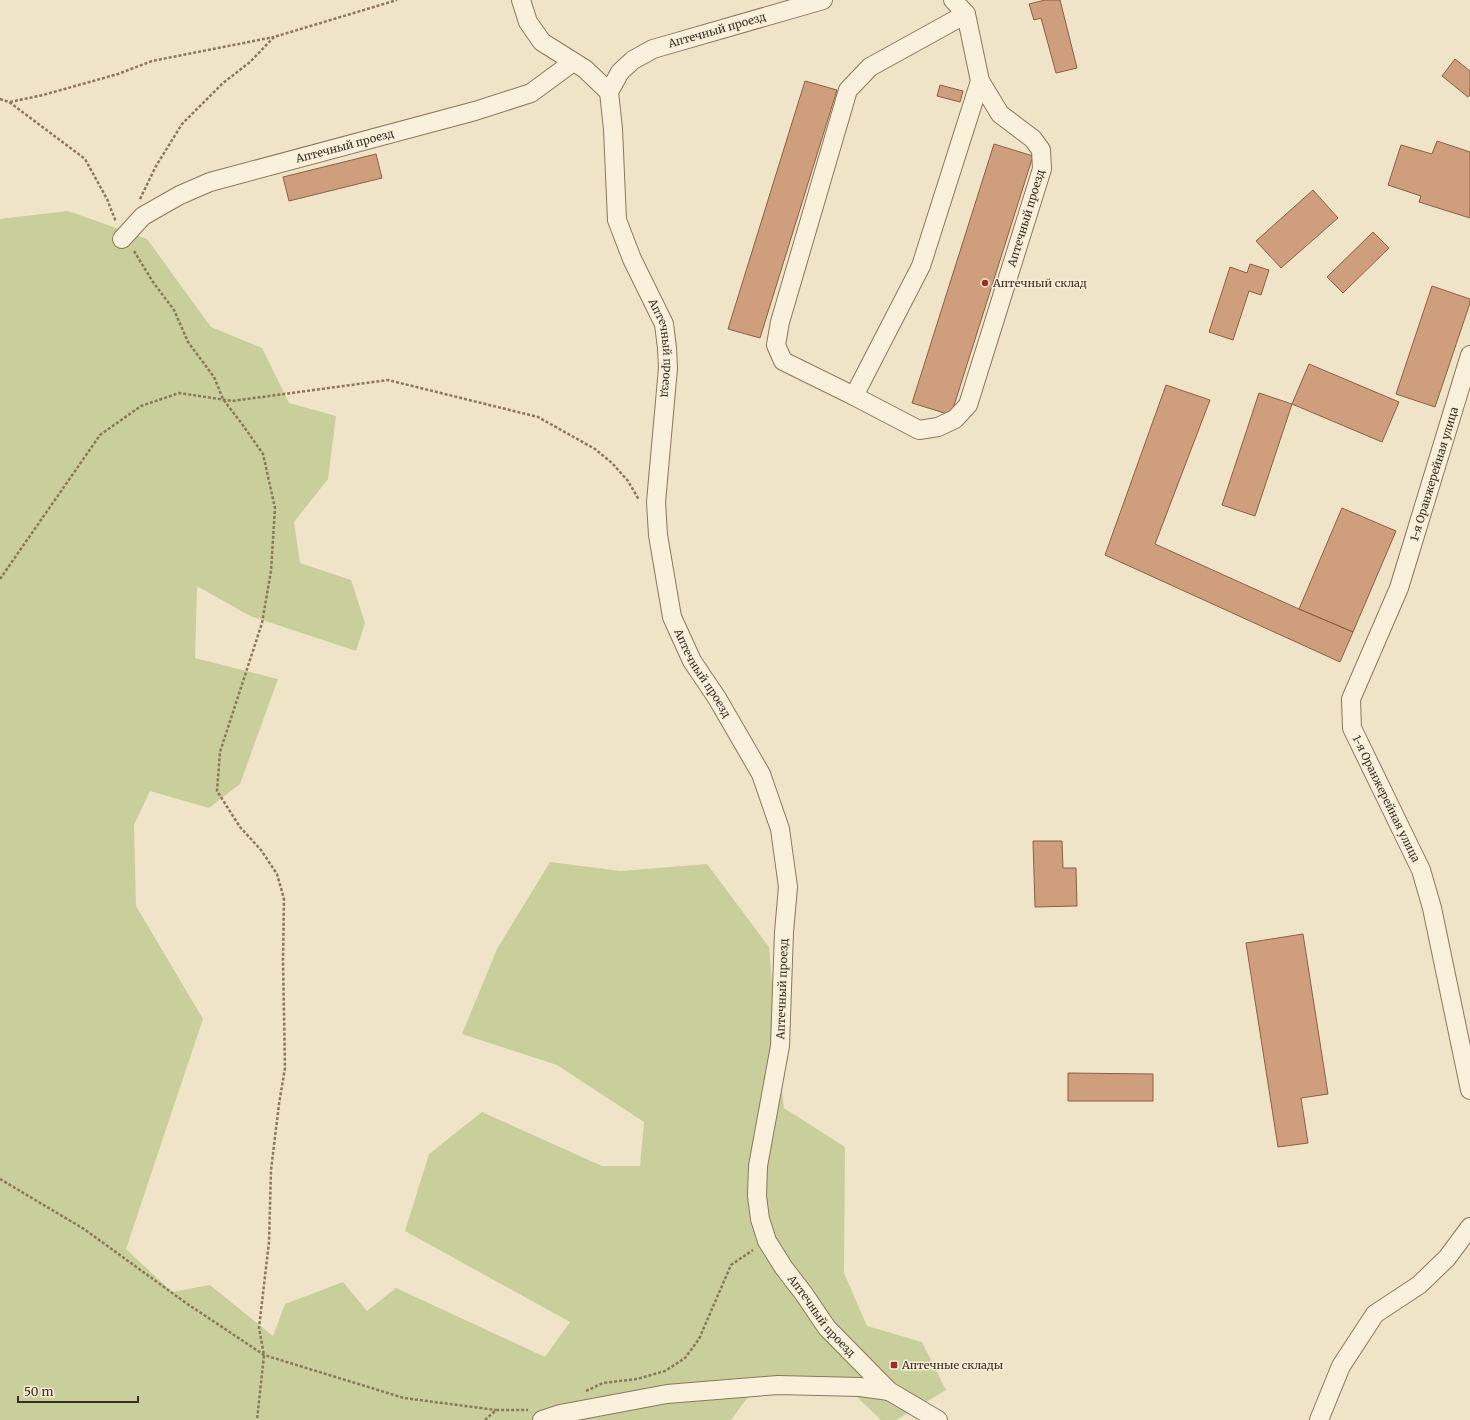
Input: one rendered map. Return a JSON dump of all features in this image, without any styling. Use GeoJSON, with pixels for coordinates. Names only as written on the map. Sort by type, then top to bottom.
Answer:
{"type":"FeatureCollection","features":[{"type":"Feature","properties":{"kind":"street"},"geometry":{"type":"LineString","coordinates":[[521,0],[528,22],[542,42],[585,69],[609,92]]}},
{"type":"Feature","properties":{"kind":"street","name":"Аптечный проезд"},"geometry":{"type":"LineString","coordinates":[[823,0],[653,49],[633,60],[620,72],[609,92],[613,129],[617,220],[632,259],[664,324],[668,368],[656,502],[658,535],[672,617],[692,661],[718,698],[761,774],[780,829],[788,887],[784,932],[780,1046],[758,1166],[757,1196],[760,1219],[767,1241],[784,1268],[827,1328],[889,1391],[938,1420]]}},
{"type":"Feature","properties":{"kind":"street"},"geometry":{"type":"LineString","coordinates":[[854,396],[783,361],[776,345],[780,322],[848,90],[870,67],[966,14],[953,0]]}},
{"type":"Feature","properties":{"kind":"street","name":"Аптечный проезд"},"geometry":{"type":"LineString","coordinates":[[966,14],[980,81],[1000,114],[1033,139],[1041,150],[1042,169],[968,406],[955,419],[938,427],[919,430],[854,396],[921,266],[980,81]]}},
{"type":"Feature","properties":{"kind":"street","name":"Аптечный проезд"},"geometry":{"type":"LineString","coordinates":[[122,239],[143,216],[180,195],[210,182],[475,111],[531,93],[573,62]]}},
{"type":"Feature","properties":{"kind":"street","name":"1-я Оранжерейная улица"},"geometry":{"type":"LineString","coordinates":[[1470,355],[1399,588],[1351,700],[1352,728],[1421,870],[1432,908],[1470,1090]]}},
{"type":"Feature","properties":{"kind":"street"},"geometry":{"type":"LineString","coordinates":[[1319,1420],[1341,1366],[1375,1314],[1419,1285],[1448,1258],[1470,1227]]}},
{"type":"Feature","properties":{"kind":"street"},"geometry":{"type":"LineString","coordinates":[[537,1415],[560,1414],[667,1394],[778,1385],[860,1387],[889,1391]]}},
{"type":"Feature","properties":{"kind":"path"},"geometry":{"type":"LineString","coordinates":[[9,102],[43,95],[110,76],[152,61],[274,37],[397,0]]}},
{"type":"Feature","properties":{"kind":"path"},"geometry":{"type":"LineString","coordinates":[[138,204],[156,166],[182,124],[223,83],[250,62],[274,37]]}},
{"type":"Feature","properties":{"kind":"path"},"geometry":{"type":"LineString","coordinates":[[0,99],[9,102],[85,159],[107,199],[122,239],[135,253],[153,282],[174,310],[188,342],[214,378],[222,400],[242,424],[263,454],[275,508],[271,570],[262,623],[220,752],[217,791],[240,827],[261,850],[277,874],[284,899],[283,960],[285,1068],[271,1170],[269,1242],[259,1328],[264,1355],[257,1420]]}},
{"type":"Feature","properties":{"kind":"path"},"geometry":{"type":"LineString","coordinates":[[0,579],[100,435],[141,406],[179,393],[232,401],[388,380],[455,395],[538,417],[595,449],[612,462],[628,481],[640,501]]}},
{"type":"Feature","properties":{"kind":"path"},"geometry":{"type":"LineString","coordinates":[[0,1179],[84,1229],[186,1303],[264,1355],[404,1398],[537,1415]]}},
{"type":"Feature","properties":{"kind":"path"},"geometry":{"type":"LineString","coordinates":[[582,1393],[603,1383],[637,1379],[665,1371],[685,1358],[698,1339],[731,1265],[767,1241]]}},
{"type":"Feature","properties":{"kind":"path"},"geometry":{"type":"LineString","coordinates":[[485,1420],[496,1410]]}},
{"type":"Feature","properties":{"kind":"green space"},"geometry":{"type":"Polygon","coordinates":[[[68,211],[147,239],[211,327],[262,348],[289,403],[336,416],[328,479],[294,522],[300,563],[351,580],[365,623],[356,651],[250,616],[197,586],[195,658],[278,679],[240,784],[209,808],[150,791],[134,825],[136,906],[203,1019],[126,1249],[172,1292],[210,1285],[273,1336],[285,1304],[343,1282],[367,1311],[396,1288],[545,1357],[570,1322],[405,1231],[429,1154],[482,1112],[602,1166],[640,1166],[644,1122],[557,1065],[462,1034],[497,949],[550,862],[621,871],[707,864],[769,947],[784,1108],[845,1147],[844,1273],[867,1326],[922,1342],[946,1390],[896,1420],[881,1420],[836,1377],[758,1383],[731,1420],[0,1420],[0,219],[68,211]]]}},
{"type":"Feature","properties":{"kind":"building"},"geometry":{"type":"Polygon","coordinates":[[[1045,0],[1060,0],[1077,68],[1056,73],[1041,18],[1034,20],[1029,4],[1045,0]]]}},
{"type":"Feature","properties":{"kind":"building"},"geometry":{"type":"Polygon","coordinates":[[[1455,59],[1470,71],[1470,95],[1468,97],[1442,76],[1455,59]]]}},
{"type":"Feature","properties":{"kind":"building"},"geometry":{"type":"Polygon","coordinates":[[[805,81],[837,90],[760,338],[728,329],[805,81]]]}},
{"type":"Feature","properties":{"kind":"building"},"geometry":{"type":"Polygon","coordinates":[[[940,85],[963,91],[960,102],[937,96],[940,85]]]}},
{"type":"Feature","properties":{"kind":"building"},"geometry":{"type":"Polygon","coordinates":[[[1437,141],[1470,152],[1470,218],[1419,202],[1421,196],[1388,185],[1401,145],[1432,154],[1437,141]]]}},
{"type":"Feature","properties":{"kind":"building"},"geometry":{"type":"Polygon","coordinates":[[[994,144],[1033,156],[951,415],[912,403],[994,144]]]}},
{"type":"Feature","properties":{"kind":"building"},"geometry":{"type":"Polygon","coordinates":[[[376,154],[382,178],[289,201],[283,177],[376,154]]]}},
{"type":"Feature","properties":{"kind":"building"},"geometry":{"type":"Polygon","coordinates":[[[1313,190],[1338,218],[1281,268],[1256,241],[1313,190]]]}},
{"type":"Feature","properties":{"kind":"building"},"geometry":{"type":"Polygon","coordinates":[[[1373,232],[1389,248],[1343,293],[1327,277],[1373,232]]]}},
{"type":"Feature","properties":{"kind":"building"},"geometry":{"type":"Polygon","coordinates":[[[1250,264],[1269,270],[1261,295],[1249,291],[1233,340],[1209,332],[1230,267],[1247,273],[1250,264]]]}},
{"type":"Feature","properties":{"kind":"building"},"geometry":{"type":"Polygon","coordinates":[[[1432,286],[1470,299],[1470,303],[1435,407],[1396,394],[1432,286]]]}},
{"type":"Feature","properties":{"kind":"building"},"geometry":{"type":"Polygon","coordinates":[[[1309,364],[1399,402],[1382,442],[1292,404],[1309,364]]]}},
{"type":"Feature","properties":{"kind":"building"},"geometry":{"type":"Polygon","coordinates":[[[1166,385],[1210,400],[1155,544],[1353,632],[1340,662],[1105,555],[1166,385]]]}},
{"type":"Feature","properties":{"kind":"building"},"geometry":{"type":"Polygon","coordinates":[[[1259,393],[1292,404],[1255,516],[1222,505],[1259,393]]]}},
{"type":"Feature","properties":{"kind":"building"},"geometry":{"type":"Polygon","coordinates":[[[1342,508],[1396,531],[1353,632],[1299,609],[1342,508]]]}},
{"type":"Feature","properties":{"kind":"building"},"geometry":{"type":"Polygon","coordinates":[[[1033,841],[1062,841],[1063,868],[1076,868],[1077,906],[1035,907],[1033,841]]]}},
{"type":"Feature","properties":{"kind":"building"},"geometry":{"type":"Polygon","coordinates":[[[1303,934],[1328,1094],[1301,1098],[1308,1143],[1278,1147],[1246,943],[1303,934]]]}},
{"type":"Feature","properties":{"kind":"building"},"geometry":{"type":"Polygon","coordinates":[[[1068,1073],[1153,1074],[1153,1101],[1068,1101],[1068,1073]]]}},
{"type":"Feature","properties":{"kind":"place","name":"Аптечный склад"},"geometry":{"type":"Point","coordinates":[985,283]}},
{"type":"Feature","properties":{"kind":"place","name":"Аптечные склады"},"geometry":{"type":"Point","coordinates":[894,1365]}}]}
